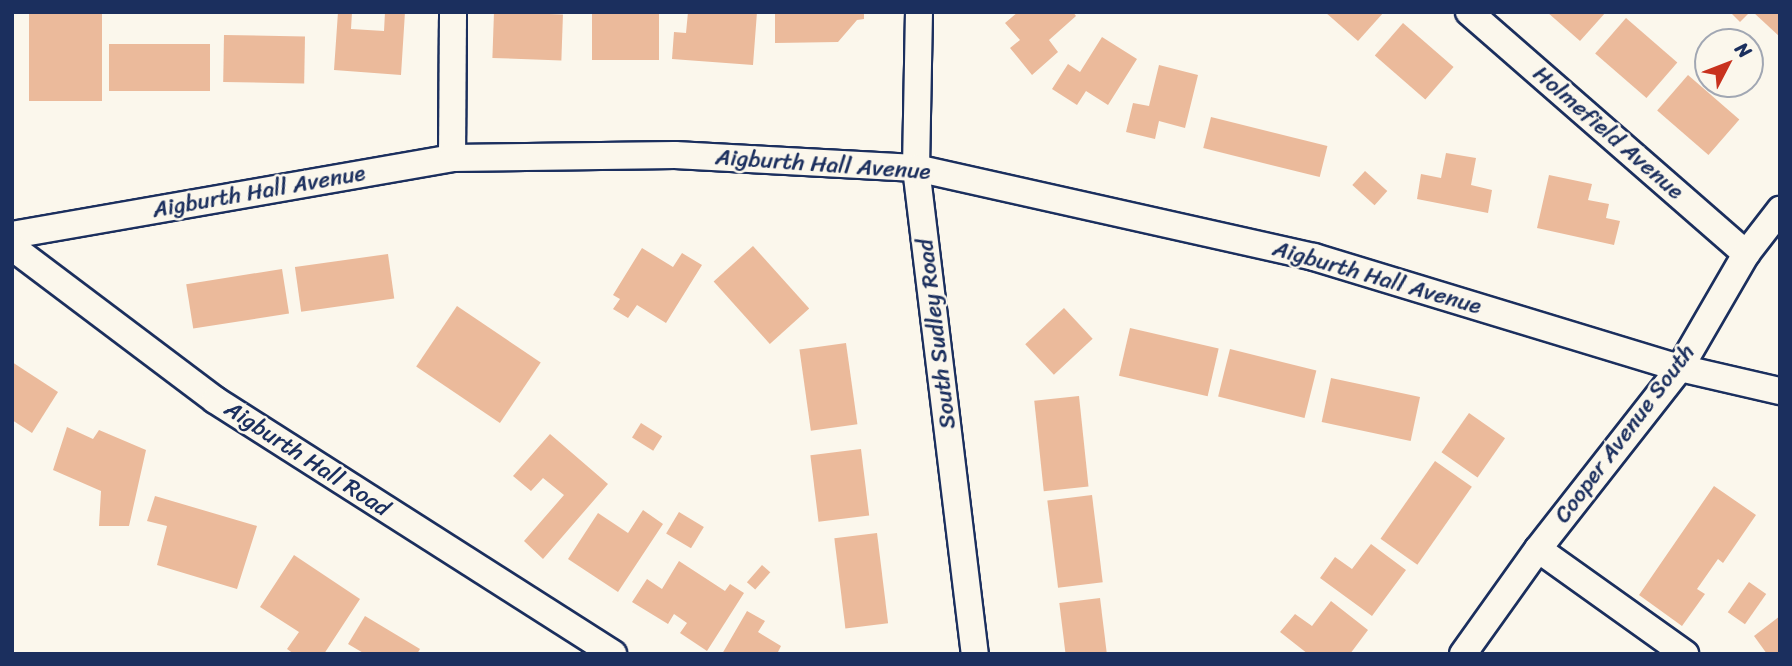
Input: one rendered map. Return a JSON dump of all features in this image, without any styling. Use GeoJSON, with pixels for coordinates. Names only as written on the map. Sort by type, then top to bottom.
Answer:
{"type":"FeatureCollection","features":[{"type":"Feature","properties":{"kind":"street"},"geometry":{"type":"LineString","coordinates":[[452,158],[453,12]]}},
{"type":"Feature","properties":{"kind":"street","name":"South Sudley Road"},"geometry":{"type":"LineString","coordinates":[[919,12],[916,167],[975,654]]}},
{"type":"Feature","properties":{"kind":"street","name":"Holmefield Avenue"},"geometry":{"type":"LineString","coordinates":[[1469,12],[1746,254]]}},
{"type":"Feature","properties":{"kind":"street","name":"Aigburth Hall Avenue"},"geometry":{"type":"LineString","coordinates":[[12,235],[452,158],[675,155],[916,167],[1314,257],[1681,368],[1780,391]]}},
{"type":"Feature","properties":{"kind":"street","name":"Cooper Avenue South"},"geometry":{"type":"LineString","coordinates":[[1463,654],[1538,549],[1681,368],[1746,254],[1780,210]]}},
{"type":"Feature","properties":{"kind":"street","name":"Aigburth Hall Road"},"geometry":{"type":"LineString","coordinates":[[12,247],[215,400],[613,654]]}},
{"type":"Feature","properties":{"kind":"street"},"geometry":{"type":"LineString","coordinates":[[1538,549],[1685,654]]}},
{"type":"Feature","properties":{"kind":"building"},"geometry":{"type":"Polygon","coordinates":[[[29,12],[102,12],[102,101],[29,101],[29,12]]]}},
{"type":"Feature","properties":{"kind":"building"},"geometry":{"type":"Polygon","coordinates":[[[338,12],[352,12],[351,29],[384,31],[385,12],[405,12],[401,75],[334,70],[338,12]]]}},
{"type":"Feature","properties":{"kind":"building"},"geometry":{"type":"Polygon","coordinates":[[[494,12],[563,14],[561,60],[492,58],[494,12]]]}},
{"type":"Feature","properties":{"kind":"building"},"geometry":{"type":"Polygon","coordinates":[[[592,12],[659,12],[659,60],[592,60],[592,12]]]}},
{"type":"Feature","properties":{"kind":"building"},"geometry":{"type":"Polygon","coordinates":[[[688,12],[757,12],[753,65],[672,59],[674,32],[686,33],[688,12]]]}},
{"type":"Feature","properties":{"kind":"building"},"geometry":{"type":"Polygon","coordinates":[[[775,12],[864,12],[864,19],[857,20],[838,42],[775,43],[775,12]]]}},
{"type":"Feature","properties":{"kind":"building"},"geometry":{"type":"Polygon","coordinates":[[[1018,12],[1073,12],[1076,16],[1049,40],[1058,52],[1032,75],[1010,48],[1020,40],[1005,23],[1018,12]]]}},
{"type":"Feature","properties":{"kind":"building"},"geometry":{"type":"Polygon","coordinates":[[[1325,12],[1384,12],[1358,41],[1325,12]]]}},
{"type":"Feature","properties":{"kind":"building"},"geometry":{"type":"Polygon","coordinates":[[[1547,12],[1606,12],[1580,41],[1547,12]]]}},
{"type":"Feature","properties":{"kind":"building"},"geometry":{"type":"Polygon","coordinates":[[[1730,12],[1750,12],[1740,22],[1730,12]]]}},
{"type":"Feature","properties":{"kind":"building"},"geometry":{"type":"Polygon","coordinates":[[[1753,12],[1780,12],[1780,37],[1753,12]]]}},
{"type":"Feature","properties":{"kind":"building"},"geometry":{"type":"Polygon","coordinates":[[[1626,18],[1677,63],[1646,98],[1595,53],[1626,18]]]}},
{"type":"Feature","properties":{"kind":"building"},"geometry":{"type":"Polygon","coordinates":[[[1403,23],[1454,67],[1425,99],[1375,55],[1403,23]]]}},
{"type":"Feature","properties":{"kind":"building"},"geometry":{"type":"Polygon","coordinates":[[[224,35],[305,36],[304,83],[223,82],[224,35]]]}},
{"type":"Feature","properties":{"kind":"building"},"geometry":{"type":"Polygon","coordinates":[[[1102,37],[1137,59],[1108,105],[1086,91],[1077,105],[1052,89],[1068,64],[1080,72],[1102,37]]]}},
{"type":"Feature","properties":{"kind":"building"},"geometry":{"type":"Polygon","coordinates":[[[109,44],[210,44],[210,91],[109,91],[109,44]]]}},
{"type":"Feature","properties":{"kind":"building"},"geometry":{"type":"Polygon","coordinates":[[[1159,65],[1198,75],[1185,128],[1159,121],[1155,139],[1126,132],[1133,103],[1149,106],[1159,65]]]}},
{"type":"Feature","properties":{"kind":"building"},"geometry":{"type":"Polygon","coordinates":[[[1688,75],[1694,80],[1694,98],[1714,98],[1739,120],[1708,155],[1657,110],[1688,75]]]}},
{"type":"Feature","properties":{"kind":"building"},"geometry":{"type":"Polygon","coordinates":[[[1211,117],[1327,146],[1320,177],[1203,148],[1211,117]]]}},
{"type":"Feature","properties":{"kind":"building"},"geometry":{"type":"Polygon","coordinates":[[[1446,153],[1476,158],[1471,185],[1492,190],[1488,213],[1417,199],[1421,174],[1441,178],[1446,153]]]}},
{"type":"Feature","properties":{"kind":"building"},"geometry":{"type":"Polygon","coordinates":[[[1365,171],[1387,191],[1375,205],[1352,185],[1365,171]]]}},
{"type":"Feature","properties":{"kind":"building"},"geometry":{"type":"Polygon","coordinates":[[[1549,175],[1592,184],[1588,200],[1609,204],[1606,218],[1620,221],[1614,245],[1537,228],[1549,175]]]}},
{"type":"Feature","properties":{"kind":"building"},"geometry":{"type":"Polygon","coordinates":[[[753,246],[809,308],[770,344],[714,281],[753,246]]]}},
{"type":"Feature","properties":{"kind":"building"},"geometry":{"type":"Polygon","coordinates":[[[642,248],[673,267],[682,253],[702,265],[666,323],[637,305],[628,318],[613,309],[620,299],[613,295],[642,248]]]}},
{"type":"Feature","properties":{"kind":"building"},"geometry":{"type":"Polygon","coordinates":[[[388,254],[394,299],[301,312],[295,267],[388,254]]]}},
{"type":"Feature","properties":{"kind":"building"},"geometry":{"type":"Polygon","coordinates":[[[282,269],[289,313],[193,329],[186,284],[282,269]]]}},
{"type":"Feature","properties":{"kind":"building"},"geometry":{"type":"Polygon","coordinates":[[[457,306],[541,362],[500,423],[416,367],[457,306]]]}},
{"type":"Feature","properties":{"kind":"building"},"geometry":{"type":"Polygon","coordinates":[[[1064,308],[1093,339],[1054,375],[1025,344],[1064,308]]]}},
{"type":"Feature","properties":{"kind":"building"},"geometry":{"type":"Polygon","coordinates":[[[1130,328],[1219,348],[1208,396],[1119,376],[1130,328]]]}},
{"type":"Feature","properties":{"kind":"building"},"geometry":{"type":"Polygon","coordinates":[[[846,343],[857,424],[811,431],[799,350],[846,343]]]}},
{"type":"Feature","properties":{"kind":"building"},"geometry":{"type":"Polygon","coordinates":[[[1230,349],[1316,371],[1305,418],[1218,397],[1230,349]]]}},
{"type":"Feature","properties":{"kind":"building"},"geometry":{"type":"Polygon","coordinates":[[[12,362],[58,392],[32,433],[12,420],[12,362]]]}},
{"type":"Feature","properties":{"kind":"building"},"geometry":{"type":"Polygon","coordinates":[[[1331,378],[1420,397],[1411,441],[1322,422],[1331,378]]]}},
{"type":"Feature","properties":{"kind":"building"},"geometry":{"type":"Polygon","coordinates":[[[1079,396],[1089,487],[1044,491],[1034,401],[1079,396]]]}},
{"type":"Feature","properties":{"kind":"building"},"geometry":{"type":"Polygon","coordinates":[[[1469,413],[1505,438],[1478,478],[1441,452],[1469,413]]]}},
{"type":"Feature","properties":{"kind":"building"},"geometry":{"type":"Polygon","coordinates":[[[641,423],[662,436],[653,451],[632,437],[641,423]]]}},
{"type":"Feature","properties":{"kind":"building"},"geometry":{"type":"Polygon","coordinates":[[[67,427],[93,439],[99,430],[146,450],[129,526],[99,526],[101,491],[53,470],[67,427]]]}},
{"type":"Feature","properties":{"kind":"building"},"geometry":{"type":"Polygon","coordinates":[[[550,434],[608,484],[543,559],[524,541],[564,495],[543,478],[531,491],[513,476],[550,434]]]}},
{"type":"Feature","properties":{"kind":"building"},"geometry":{"type":"Polygon","coordinates":[[[861,449],[869,516],[819,522],[810,455],[861,449]]]}},
{"type":"Feature","properties":{"kind":"building"},"geometry":{"type":"Polygon","coordinates":[[[1435,461],[1472,487],[1417,565],[1381,539],[1435,461]]]}},
{"type":"Feature","properties":{"kind":"building"},"geometry":{"type":"Polygon","coordinates":[[[1714,486],[1756,515],[1723,563],[1718,559],[1697,589],[1705,594],[1682,626],[1639,595],[1714,486]]]}},
{"type":"Feature","properties":{"kind":"building"},"geometry":{"type":"Polygon","coordinates":[[[1092,495],[1103,582],[1058,588],[1047,500],[1092,495]]]}},
{"type":"Feature","properties":{"kind":"building"},"geometry":{"type":"Polygon","coordinates":[[[155,496],[257,526],[237,589],[157,565],[167,526],[147,521],[155,496]]]}},
{"type":"Feature","properties":{"kind":"building"},"geometry":{"type":"Polygon","coordinates":[[[643,510],[663,524],[618,592],[568,559],[598,513],[628,533],[643,510]]]}},
{"type":"Feature","properties":{"kind":"building"},"geometry":{"type":"Polygon","coordinates":[[[679,512],[704,527],[691,548],[666,533],[679,512]]]}},
{"type":"Feature","properties":{"kind":"building"},"geometry":{"type":"Polygon","coordinates":[[[877,533],[888,623],[845,629],[834,538],[877,533]]]}},
{"type":"Feature","properties":{"kind":"building"},"geometry":{"type":"Polygon","coordinates":[[[1371,544],[1406,570],[1372,616],[1320,578],[1335,557],[1352,569],[1371,544]]]}},
{"type":"Feature","properties":{"kind":"building"},"geometry":{"type":"Polygon","coordinates":[[[294,555],[360,599],[324,654],[294,654],[287,649],[299,632],[260,607],[294,555]]]}},
{"type":"Feature","properties":{"kind":"building"},"geometry":{"type":"Polygon","coordinates":[[[679,561],[725,591],[730,584],[744,593],[707,651],[680,633],[687,623],[674,614],[668,624],[632,602],[647,579],[662,589],[679,561]]]}},
{"type":"Feature","properties":{"kind":"building"},"geometry":{"type":"Polygon","coordinates":[[[762,565],[770,572],[755,590],[747,582],[762,565]]]}},
{"type":"Feature","properties":{"kind":"building"},"geometry":{"type":"Polygon","coordinates":[[[1749,582],[1766,594],[1745,624],[1728,612],[1749,582]]]}},
{"type":"Feature","properties":{"kind":"building"},"geometry":{"type":"Polygon","coordinates":[[[1100,598],[1107,654],[1066,654],[1059,603],[1100,598]]]}},
{"type":"Feature","properties":{"kind":"building"},"geometry":{"type":"Polygon","coordinates":[[[1331,601],[1368,630],[1350,654],[1308,654],[1280,632],[1295,614],[1312,626],[1331,601]]]}},
{"type":"Feature","properties":{"kind":"building"},"geometry":{"type":"Polygon","coordinates":[[[747,611],[765,621],[758,632],[781,646],[777,654],[722,654],[747,611]]]}},
{"type":"Feature","properties":{"kind":"building"},"geometry":{"type":"Polygon","coordinates":[[[365,616],[420,649],[417,654],[365,654],[348,644],[365,616]]]}},
{"type":"Feature","properties":{"kind":"building"},"geometry":{"type":"Polygon","coordinates":[[[1780,616],[1780,654],[1767,654],[1754,636],[1780,616]]]}}]}
